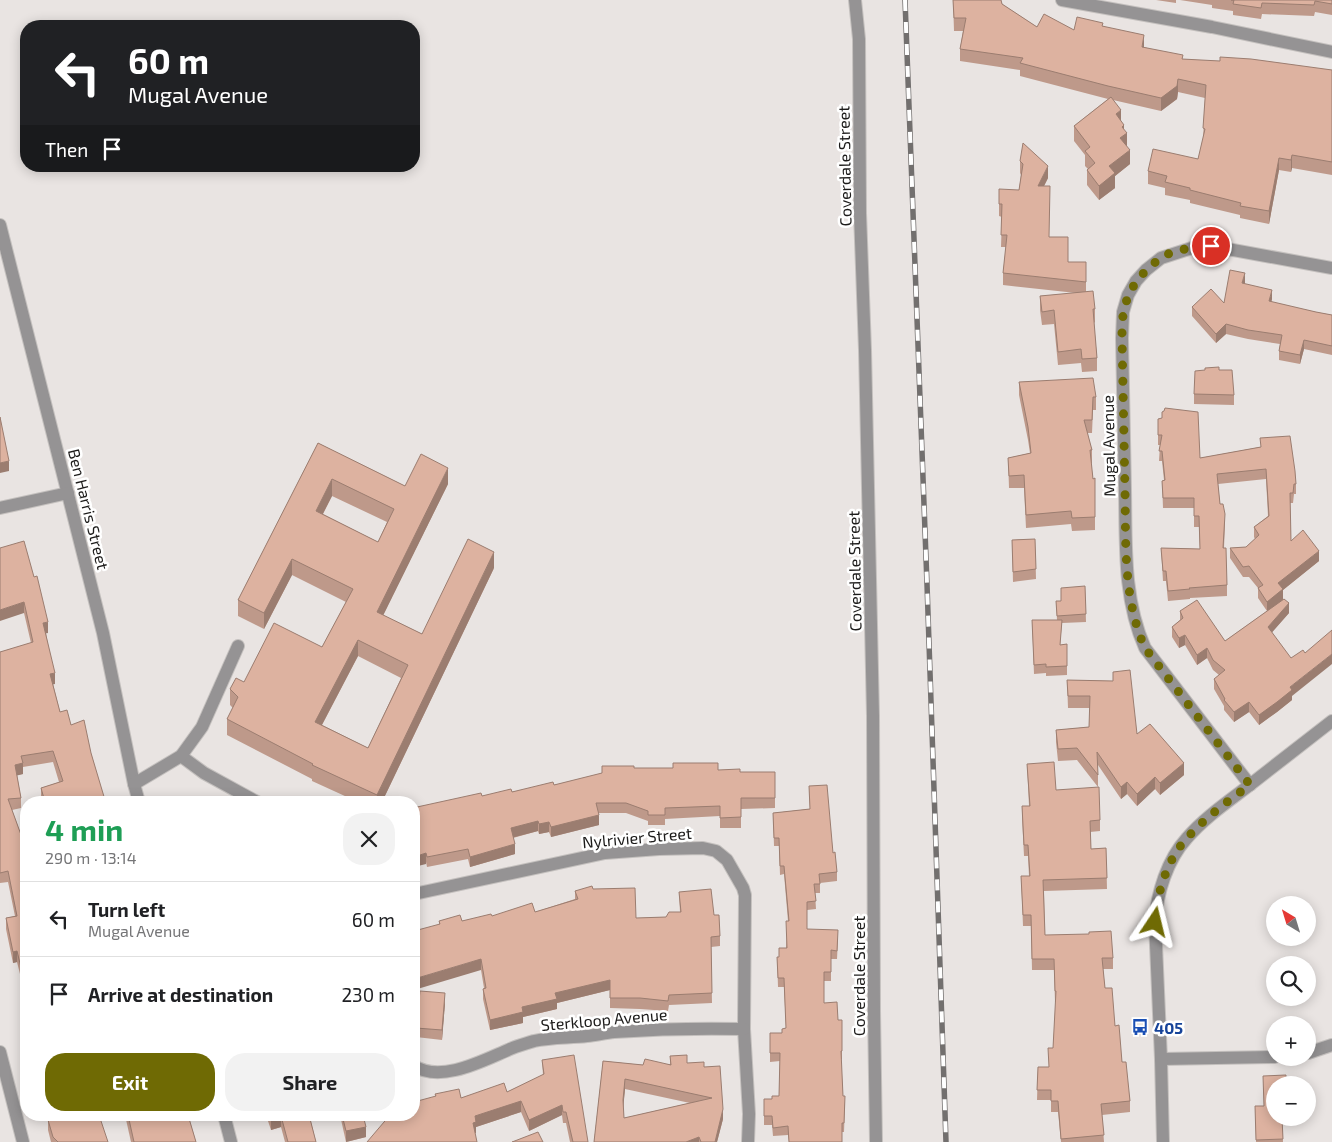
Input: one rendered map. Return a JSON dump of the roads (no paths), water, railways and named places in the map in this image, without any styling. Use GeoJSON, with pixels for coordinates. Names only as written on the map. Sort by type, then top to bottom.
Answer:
{"type":"FeatureCollection","features":[{"type":"Feature","properties":{"kind":"street","name":"Coverdale Street"},"geometry":{"type":"LineString","coordinates":[[855,0],[859,39],[860,213],[873,716],[876,1142]]}},
{"type":"Feature","properties":{"kind":"street"},"geometry":{"type":"LineString","coordinates":[[1062,0],[1212,27],[1332,52]]}},
{"type":"Feature","properties":{"kind":"street","name":"Ben Harris Street"},"geometry":{"type":"LineString","coordinates":[[0,225],[103,633],[137,796]]}},
{"type":"Feature","properties":{"kind":"street","name":"Mugal Avenue"},"geometry":{"type":"LineString","coordinates":[[1250,785],[1145,648],[1138,631],[1126,562],[1123,312],[1128,295],[1136,281],[1146,270],[1161,258],[1198,246],[1211,246],[1332,268]]}},
{"type":"Feature","properties":{"kind":"street"},"geometry":{"type":"LineString","coordinates":[[0,508],[68,493]]}},
{"type":"Feature","properties":{"kind":"street"},"geometry":{"type":"LineString","coordinates":[[134,784],[181,756],[202,727],[238,646]]}},
{"type":"Feature","properties":{"kind":"street"},"geometry":{"type":"LineString","coordinates":[[1163,1142],[1155,934],[1156,912],[1164,877],[1186,838],[1212,814],[1332,720]]}},
{"type":"Feature","properties":{"kind":"street"},"geometry":{"type":"LineString","coordinates":[[181,756],[204,773],[246,796]]}},
{"type":"Feature","properties":{"kind":"street","name":"Nylrivier Street"},"geometry":{"type":"LineString","coordinates":[[420,893],[605,853],[703,848],[716,851],[727,860],[743,888],[744,895],[744,1028],[749,1114],[748,1142]]}},
{"type":"Feature","properties":{"kind":"street","name":"Sterkloop Avenue"},"geometry":{"type":"LineString","coordinates":[[420,1069],[432,1072],[447,1072],[536,1041],[558,1038],[612,1032],[744,1028]]}},
{"type":"Feature","properties":{"kind":"street"},"geometry":{"type":"LineString","coordinates":[[1316,1050],[1332,1045]]}},
{"type":"Feature","properties":{"kind":"street"},"geometry":{"type":"LineString","coordinates":[[0,1052],[23,1142]]}},
{"type":"Feature","properties":{"kind":"street"},"geometry":{"type":"LineString","coordinates":[[1161,1059],[1266,1057]]}},
{"type":"Feature","properties":{"kind":"street"},"geometry":{"type":"LineString","coordinates":[[226,1121],[231,1142]]}},
{"type":"Feature","properties":{"kind":"railway"},"geometry":{"type":"LineString","coordinates":[[905,0],[946,1142]]}},
{"type":"Feature","properties":{"kind":"place","name":"405"},"geometry":{"type":"Point","coordinates":[1140,1027]}}]}
